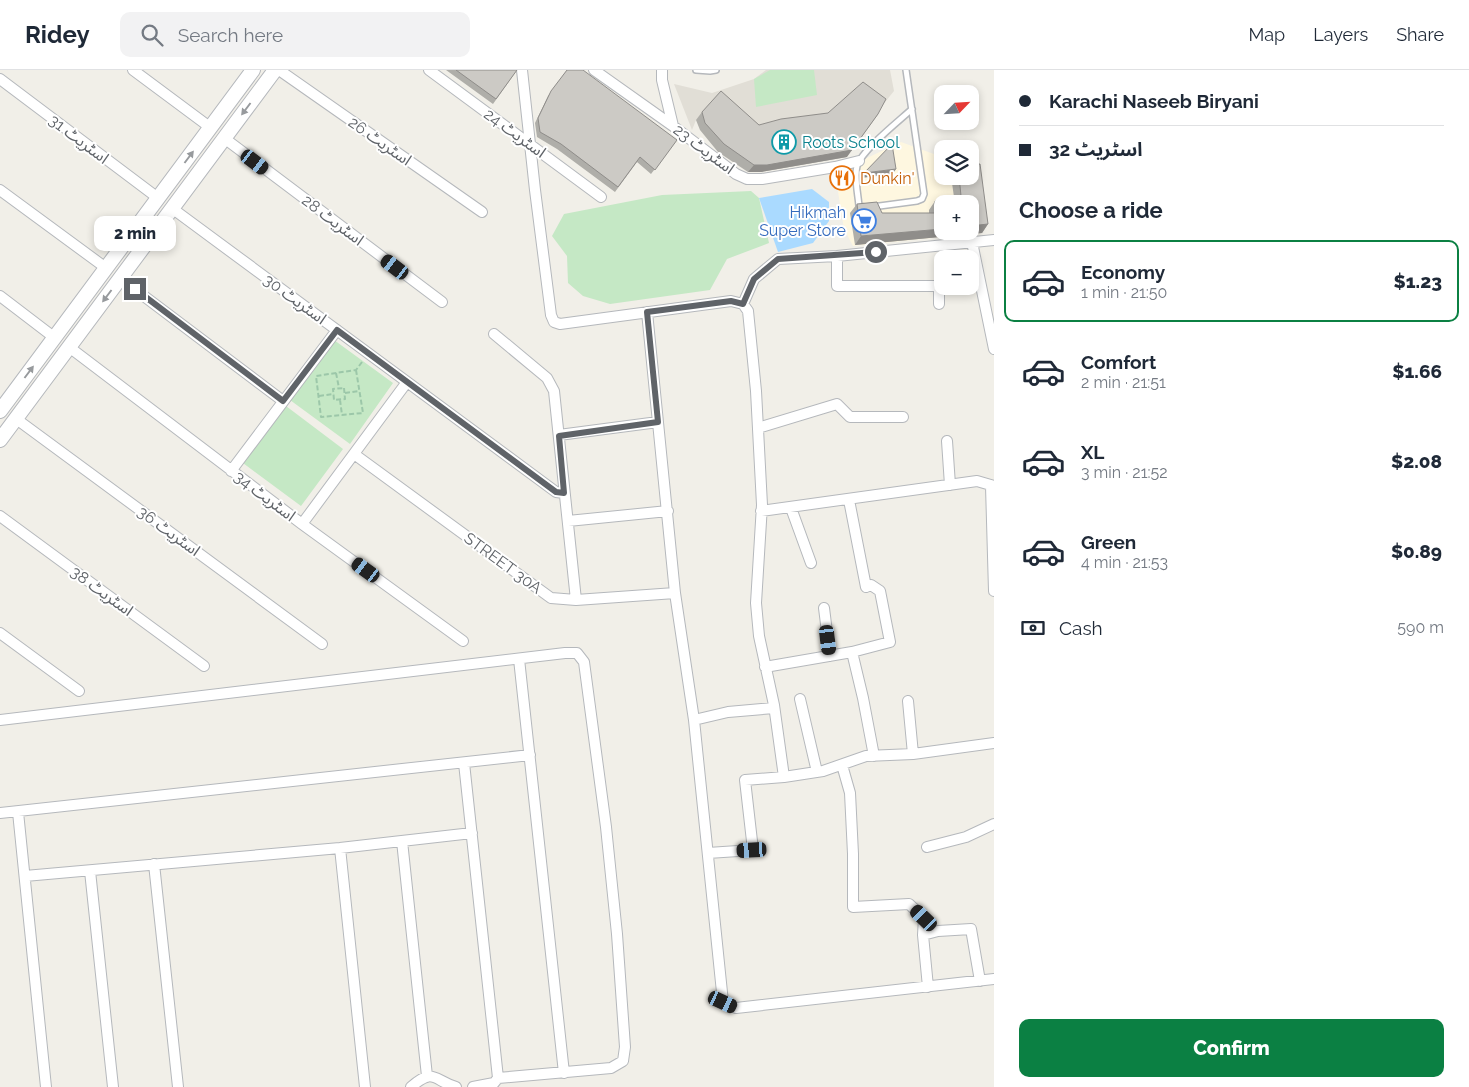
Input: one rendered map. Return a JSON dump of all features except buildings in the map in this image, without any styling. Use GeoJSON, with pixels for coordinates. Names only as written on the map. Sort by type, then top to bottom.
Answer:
{"type":"FeatureCollection","features":[{"type":"Feature","properties":{"kind":"street"},"geometry":{"type":"LineString","coordinates":[[133,70],[211,128]]}},
{"type":"Feature","properties":{"kind":"street"},"geometry":{"type":"LineString","coordinates":[[0,410],[253,70]]}},
{"type":"Feature","properties":{"kind":"street"},"geometry":{"type":"LineString","coordinates":[[0,440],[224,138],[277,70]]}},
{"type":"Feature","properties":{"kind":"street","name":"اسٹریٹ 26"},"geometry":{"type":"LineString","coordinates":[[277,70],[482,212]]}},
{"type":"Feature","properties":{"kind":"street","name":"اسٹریٹ 24"},"geometry":{"type":"LineString","coordinates":[[429,70],[601,197]]}},
{"type":"Feature","properties":{"kind":"street"},"geometry":{"type":"LineString","coordinates":[[522,70],[534,190],[551,315],[554,322],[560,324],[731,301],[743,304],[748,311],[756,391],[761,511],[756,603],[759,636],[774,708],[784,777]]}},
{"type":"Feature","properties":{"kind":"street","name":"اسٹریٹ 23"},"geometry":{"type":"LineString","coordinates":[[594,70],[674,126],[736,174],[747,179],[771,177],[859,161]]}},
{"type":"Feature","properties":{"kind":"street"},"geometry":{"type":"LineString","coordinates":[[662,70],[662,80],[674,126]]}},
{"type":"Feature","properties":{"kind":"street","name":"اسٹریٹ 31"},"geometry":{"type":"LineString","coordinates":[[0,80],[158,198]]}},
{"type":"Feature","properties":{"kind":"street","name":"اسٹریٹ 28"},"geometry":{"type":"LineString","coordinates":[[224,138],[442,302]]}},
{"type":"Feature","properties":{"kind":"street"},"geometry":{"type":"LineString","coordinates":[[174,177],[188,188]]}},
{"type":"Feature","properties":{"kind":"street"},"geometry":{"type":"LineString","coordinates":[[0,190],[106,268]]}},
{"type":"Feature","properties":{"kind":"street","name":"اسٹریٹ 30"},"geometry":{"type":"LineString","coordinates":[[172,209],[556,492],[564,493]]}},
{"type":"Feature","properties":{"kind":"street"},"geometry":{"type":"LineString","coordinates":[[743,304],[754,279],[778,259],[837,256],[994,240]]}},
{"type":"Feature","properties":{"kind":"street"},"geometry":{"type":"LineString","coordinates":[[972,242],[994,348]]}},
{"type":"Feature","properties":{"kind":"street"},"geometry":{"type":"LineString","coordinates":[[837,256],[837,286],[939,286],[939,304]]}},
{"type":"Feature","properties":{"kind":"street"},"geometry":{"type":"LineString","coordinates":[[120,278],[283,401]]}},
{"type":"Feature","properties":{"kind":"street"},"geometry":{"type":"LineString","coordinates":[[0,296],[55,338]]}},
{"type":"Feature","properties":{"kind":"street"},"geometry":{"type":"LineString","coordinates":[[647,312],[676,593],[694,720],[723,1002],[736,1008],[994,979]]}},
{"type":"Feature","properties":{"kind":"street"},"geometry":{"type":"LineString","coordinates":[[231,471],[337,330]]}},
{"type":"Feature","properties":{"kind":"street"},"geometry":{"type":"LineString","coordinates":[[494,334],[547,378],[554,391],[576,600]]}},
{"type":"Feature","properties":{"kind":"street","name":"اسٹریٹ 34"},"geometry":{"type":"LineString","coordinates":[[69,347],[302,524],[463,641]]}},
{"type":"Feature","properties":{"kind":"street"},"geometry":{"type":"LineString","coordinates":[[302,524],[407,382]]}},
{"type":"Feature","properties":{"kind":"street"},"geometry":{"type":"LineString","coordinates":[[758,428],[836,404],[850,417],[903,417]]}},
{"type":"Feature","properties":{"kind":"street","name":"اسٹریٹ 36"},"geometry":{"type":"LineString","coordinates":[[15,418],[322,644]]}},
{"type":"Feature","properties":{"kind":"street"},"geometry":{"type":"LineString","coordinates":[[559,436],[658,422]]}},
{"type":"Feature","properties":{"kind":"street"},"geometry":{"type":"LineString","coordinates":[[947,440],[950,485]]}},
{"type":"Feature","properties":{"kind":"street","name":"STREET 30A"},"geometry":{"type":"LineString","coordinates":[[354,454],[551,598],[576,600],[676,593]]}},
{"type":"Feature","properties":{"kind":"street"},"geometry":{"type":"LineString","coordinates":[[761,511],[977,481],[992,486],[994,591]]}},
{"type":"Feature","properties":{"kind":"street"},"geometry":{"type":"LineString","coordinates":[[765,667],[852,652],[890,642],[880,591],[871,585],[866,587],[849,500]]}},
{"type":"Feature","properties":{"kind":"street"},"geometry":{"type":"LineString","coordinates":[[791,508],[811,563]]}},
{"type":"Feature","properties":{"kind":"street"},"geometry":{"type":"LineString","coordinates":[[568,521],[668,511]]}},
{"type":"Feature","properties":{"kind":"street","name":"اسٹریٹ 38"},"geometry":{"type":"LineString","coordinates":[[0,516],[204,666]]}},
{"type":"Feature","properties":{"kind":"street"},"geometry":{"type":"LineString","coordinates":[[824,608],[830,656]]}},
{"type":"Feature","properties":{"kind":"street"},"geometry":{"type":"LineString","coordinates":[[0,633],[79,691]]}},
{"type":"Feature","properties":{"kind":"street"},"geometry":{"type":"LineString","coordinates":[[852,652],[864,698],[874,756]]}},
{"type":"Feature","properties":{"kind":"street"},"geometry":{"type":"LineString","coordinates":[[0,720],[577,653],[584,662],[606,827],[618,944],[625,1047],[623,1062],[611,1068],[498,1078]]}},
{"type":"Feature","properties":{"kind":"street"},"geometry":{"type":"LineString","coordinates":[[519,659],[564,1073]]}},
{"type":"Feature","properties":{"kind":"street"},"geometry":{"type":"LineString","coordinates":[[800,699],[818,772]]}},
{"type":"Feature","properties":{"kind":"street"},"geometry":{"type":"LineString","coordinates":[[908,701],[913,754]]}},
{"type":"Feature","properties":{"kind":"street"},"geometry":{"type":"LineString","coordinates":[[694,720],[728,712],[774,708]]}},
{"type":"Feature","properties":{"kind":"street"},"geometry":{"type":"LineString","coordinates":[[708,853],[752,850],[745,780],[818,772],[866,756],[913,754],[994,743]]}},
{"type":"Feature","properties":{"kind":"street"},"geometry":{"type":"LineString","coordinates":[[0,813],[530,755]]}},
{"type":"Feature","properties":{"kind":"street"},"geometry":{"type":"LineString","coordinates":[[464,763],[498,1078],[494,1083],[473,1087]]}},
{"type":"Feature","properties":{"kind":"street"},"geometry":{"type":"LineString","coordinates":[[842,765],[850,793],[853,907],[909,904],[924,918],[923,935],[928,987]]}},
{"type":"Feature","properties":{"kind":"street"},"geometry":{"type":"LineString","coordinates":[[18,812],[46,1087]]}},
{"type":"Feature","properties":{"kind":"street"},"geometry":{"type":"LineString","coordinates":[[927,847],[966,837],[994,824]]}},
{"type":"Feature","properties":{"kind":"street"},"geometry":{"type":"LineString","coordinates":[[25,876],[340,848],[472,833]]}},
{"type":"Feature","properties":{"kind":"street"},"geometry":{"type":"LineString","coordinates":[[402,840],[427,1076]]}},
{"type":"Feature","properties":{"kind":"street"},"geometry":{"type":"LineString","coordinates":[[340,848],[365,1087]]}},
{"type":"Feature","properties":{"kind":"street"},"geometry":{"type":"LineString","coordinates":[[154,864],[178,1087]]}},
{"type":"Feature","properties":{"kind":"street"},"geometry":{"type":"LineString","coordinates":[[90,871],[113,1087]]}},
{"type":"Feature","properties":{"kind":"street"},"geometry":{"type":"LineString","coordinates":[[923,935],[938,931],[971,928],[980,981]]}},
{"type":"Feature","properties":{"kind":"street"},"geometry":{"type":"LineString","coordinates":[[411,1087],[418,1080],[427,1076],[436,1077],[456,1087]]}},
{"type":"Feature","properties":{"kind":"lane"},"geometry":{"type":"LineString","coordinates":[[696,70],[716,70]]}},
{"type":"Feature","properties":{"kind":"lane"},"geometry":{"type":"LineString","coordinates":[[906,70],[912,109],[924,194],[922,199],[862,208],[859,206],[856,173],[859,161],[876,142],[912,109]]}},
{"type":"Feature","properties":{"kind":"path"},"geometry":{"type":"LineString","coordinates":[[356,370],[363,413],[321,417],[316,376],[336,373],[356,370]]}},
{"type":"Feature","properties":{"kind":"path"},"geometry":{"type":"LineString","coordinates":[[336,373],[338,388]]}},
{"type":"Feature","properties":{"kind":"path"},"geometry":{"type":"LineString","coordinates":[[344,388],[345,393],[345,399],[334,400],[333,389],[344,388]]}},
{"type":"Feature","properties":{"kind":"path"},"geometry":{"type":"LineString","coordinates":[[345,393],[359,391]]}},
{"type":"Feature","properties":{"kind":"path"},"geometry":{"type":"LineString","coordinates":[[318,396],[334,394]]}},
{"type":"Feature","properties":{"kind":"path"},"geometry":{"type":"LineString","coordinates":[[340,400],[342,415]]}},
{"type":"Feature","properties":{"kind":"shaded area"},"geometry":{"type":"Polygon","coordinates":[[[766,70],[890,70],[894,91],[881,107],[823,120],[753,132],[696,120],[692,130],[674,84],[712,93],[754,79],[766,70]]]}},
{"type":"Feature","properties":{"kind":"shaded area"},"geometry":{"type":"Polygon","coordinates":[[[901,142],[934,154],[934,185],[979,185],[979,163],[982,233],[979,233],[979,195],[934,195],[934,238],[853,246],[844,229],[835,173],[901,142]]]}},
{"type":"Feature","properties":{"kind":"green space"},"geometry":{"type":"Polygon","coordinates":[[[770,70],[814,70],[817,95],[756,107],[754,79],[770,70]]]}},
{"type":"Feature","properties":{"kind":"green space"},"geometry":{"type":"Polygon","coordinates":[[[751,191],[759,198],[769,243],[727,259],[710,290],[610,304],[583,296],[568,283],[567,256],[552,236],[564,214],[662,195],[751,191]]]}},
{"type":"Feature","properties":{"kind":"green space"},"geometry":{"type":"Polygon","coordinates":[[[334,340],[393,383],[350,444],[290,400],[334,340]]]}},
{"type":"Feature","properties":{"kind":"green space"},"geometry":{"type":"Polygon","coordinates":[[[286,406],[343,449],[301,506],[243,463],[286,406]]]}},
{"type":"Feature","properties":{"kind":"water"},"geometry":{"type":"Polygon","coordinates":[[[812,189],[829,202],[829,221],[813,243],[778,252],[759,198],[812,189]]]}},
{"type":"Feature","properties":{"kind":"place","name":"Roots School"},"geometry":{"type":"Point","coordinates":[784,142]}},
{"type":"Feature","properties":{"kind":"place","name":"Dunkin'"},"geometry":{"type":"Point","coordinates":[842,178]}},
{"type":"Feature","properties":{"kind":"place","name":"Hikmah Super Store"},"geometry":{"type":"Point","coordinates":[864,221]}},
{"type":"Feature","properties":{"kind":"route"},"geometry":{"type":"LineString","coordinates":[[135,289],[283,401],[337,330],[556,492],[564,493],[559,436],[658,422],[647,312],[731,301],[743,304],[754,279],[778,259],[876,252]]}}]}
